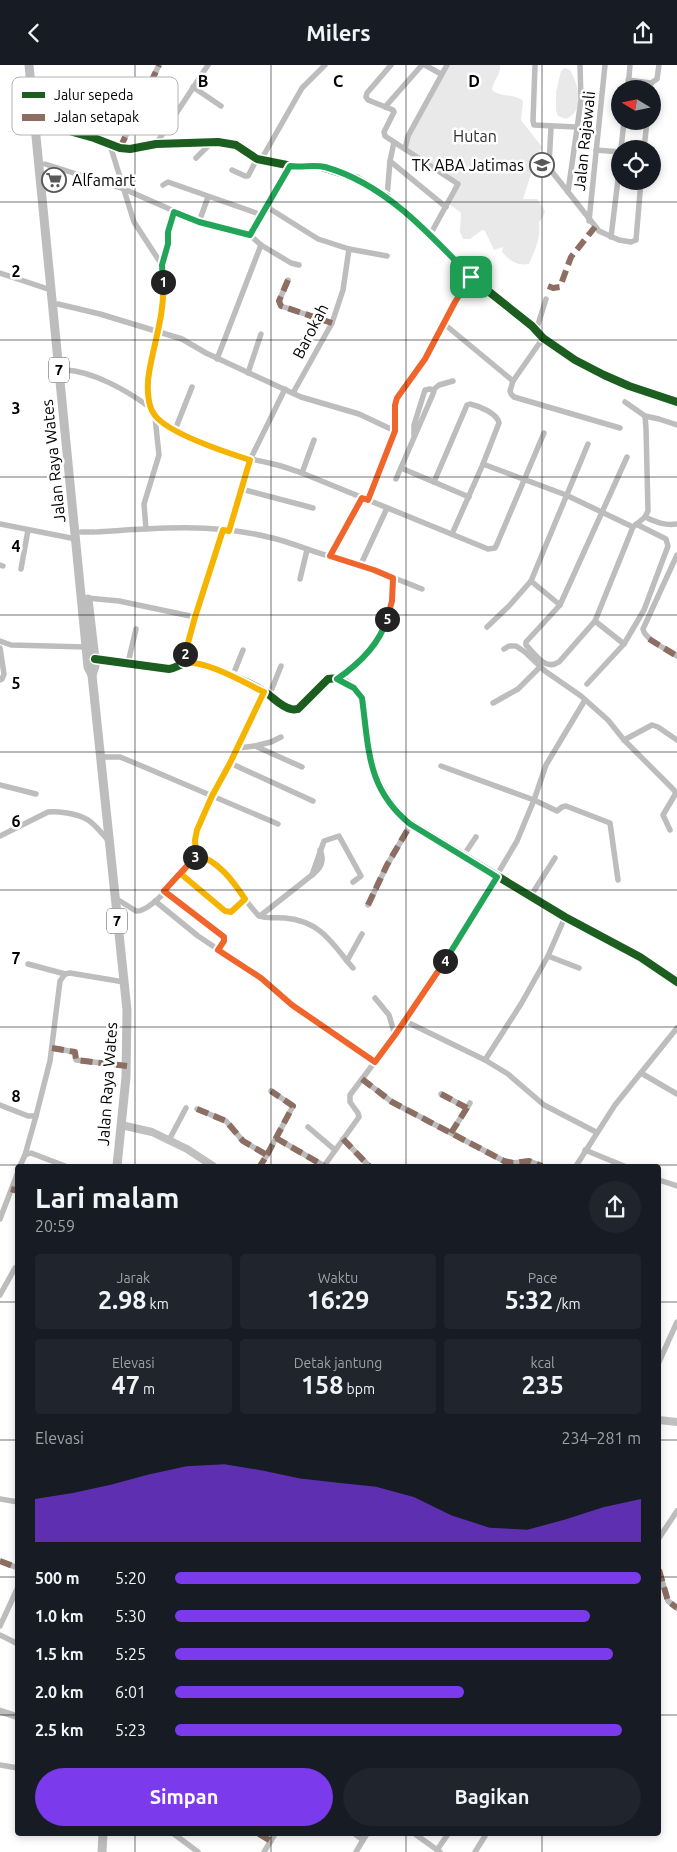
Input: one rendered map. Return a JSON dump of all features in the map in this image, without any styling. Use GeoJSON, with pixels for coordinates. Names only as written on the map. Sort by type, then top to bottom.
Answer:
{"type":"FeatureCollection","features":[{"type":"Feature","properties":{"kind":"highway","name":"Jalan Raya Wates"},"geometry":{"type":"LineString","coordinates":[[38,135],[51,290],[78,536],[88,598],[95,666],[92,675]]}},
{"type":"Feature","properties":{"kind":"highway","name":"Jalan Raya Wates"},"geometry":{"type":"LineString","coordinates":[[39,135],[45,164],[65,370],[86,647],[88,667],[92,675],[127,1018],[126,1066],[117,1164]]}},
{"type":"Feature","properties":{"kind":"highway"},"geometry":{"type":"LineString","coordinates":[[102,1852],[103,1836]]}},
{"type":"Feature","properties":{"kind":"main road"},"geometry":{"type":"LineString","coordinates":[[121,1125],[152,1132],[209,1164]]}},
{"type":"Feature","properties":{"kind":"main road"},"geometry":{"type":"LineString","coordinates":[[661,1420],[677,1422]]}},
{"type":"Feature","properties":{"kind":"street"},"geometry":{"type":"LineString","coordinates":[[153,77],[159,65]]}},
{"type":"Feature","properties":{"kind":"street"},"geometry":{"type":"LineString","coordinates":[[178,110],[208,65]]}},
{"type":"Feature","properties":{"kind":"street"},"geometry":{"type":"LineString","coordinates":[[232,170],[248,176],[302,88],[325,65]]}},
{"type":"Feature","properties":{"kind":"street"},"geometry":{"type":"LineString","coordinates":[[391,65],[366,95],[368,101],[393,110],[395,114],[384,132],[385,136],[458,182],[430,235]]}},
{"type":"Feature","properties":{"kind":"street"},"geometry":{"type":"LineString","coordinates":[[385,107],[424,65],[441,75]]}},
{"type":"Feature","properties":{"kind":"street"},"geometry":{"type":"LineString","coordinates":[[406,149],[408,136],[447,65]]}},
{"type":"Feature","properties":{"kind":"street"},"geometry":{"type":"LineString","coordinates":[[535,65],[533,121],[535,125],[576,127]]}},
{"type":"Feature","properties":{"kind":"street"},"geometry":{"type":"LineString","coordinates":[[568,192],[581,100],[580,65]]}},
{"type":"Feature","properties":{"kind":"street","name":"Jalan Rajawali"},"geometry":{"type":"LineString","coordinates":[[589,221],[605,65]]}},
{"type":"Feature","properties":{"kind":"street"},"geometry":{"type":"LineString","coordinates":[[628,80],[630,65]]}},
{"type":"Feature","properties":{"kind":"street"},"geometry":{"type":"LineString","coordinates":[[656,80],[659,65]]}},
{"type":"Feature","properties":{"kind":"street"},"geometry":{"type":"LineString","coordinates":[[193,87],[222,105]]}},
{"type":"Feature","properties":{"kind":"street"},"geometry":{"type":"LineString","coordinates":[[551,127],[550,169],[589,221],[599,231],[631,242],[636,240],[640,190]]}},
{"type":"Feature","properties":{"kind":"street"},"geometry":{"type":"LineString","coordinates":[[84,135],[110,145],[130,149],[156,144],[213,141],[236,145],[259,159],[290,166],[315,165],[356,178],[387,197],[430,235],[471,277],[543,338],[575,360],[604,375],[629,386],[677,402]]}},
{"type":"Feature","properties":{"kind":"street"},"geometry":{"type":"LineString","coordinates":[[120,148],[126,135]]}},
{"type":"Feature","properties":{"kind":"street"},"geometry":{"type":"LineString","coordinates":[[156,144],[162,135]]}},
{"type":"Feature","properties":{"kind":"street"},"geometry":{"type":"LineString","coordinates":[[196,158],[213,141]]}},
{"type":"Feature","properties":{"kind":"street"},"geometry":{"type":"LineString","coordinates":[[387,197],[394,141]]}},
{"type":"Feature","properties":{"kind":"street"},"geometry":{"type":"LineString","coordinates":[[110,145],[134,223],[162,265]]}},
{"type":"Feature","properties":{"kind":"street"},"geometry":{"type":"LineString","coordinates":[[596,151],[611,152]]}},
{"type":"Feature","properties":{"kind":"street"},"geometry":{"type":"LineString","coordinates":[[390,161],[446,207]]}},
{"type":"Feature","properties":{"kind":"street"},"geometry":{"type":"LineString","coordinates":[[45,164],[124,189],[199,222],[250,235],[260,245],[291,263],[299,265]]}},
{"type":"Feature","properties":{"kind":"street"},"geometry":{"type":"LineString","coordinates":[[250,235],[290,166]]}},
{"type":"Feature","properties":{"kind":"street"},"geometry":{"type":"LineString","coordinates":[[164,185],[168,182],[262,215]]}},
{"type":"Feature","properties":{"kind":"street"},"geometry":{"type":"LineString","coordinates":[[612,237],[617,190]]}},
{"type":"Feature","properties":{"kind":"street"},"geometry":{"type":"LineString","coordinates":[[199,222],[208,197]]}},
{"type":"Feature","properties":{"kind":"street"},"geometry":{"type":"LineString","coordinates":[[267,207],[318,239],[349,249],[387,257]]}},
{"type":"Feature","properties":{"kind":"street"},"geometry":{"type":"LineString","coordinates":[[146,529],[144,504],[159,455],[155,417],[150,408],[148,375],[159,332],[164,297],[162,265],[174,212]]}},
{"type":"Feature","properties":{"kind":"street"},"geometry":{"type":"LineString","coordinates":[[217,359],[260,245]]}},
{"type":"Feature","properties":{"kind":"street","name":"Barokah"},"geometry":{"type":"LineString","coordinates":[[293,393],[332,323],[343,290],[349,249]]}},
{"type":"Feature","properties":{"kind":"street"},"geometry":{"type":"LineString","coordinates":[[0,273],[51,290]]}},
{"type":"Feature","properties":{"kind":"street"},"geometry":{"type":"LineString","coordinates":[[330,556],[365,499],[395,431],[395,405],[397,398],[425,359],[443,323],[471,277]]}},
{"type":"Feature","properties":{"kind":"street"},"geometry":{"type":"LineString","coordinates":[[288,280],[279,301],[281,306],[332,323]]}},
{"type":"Feature","properties":{"kind":"street"},"geometry":{"type":"LineString","coordinates":[[536,331],[546,299]]}},
{"type":"Feature","properties":{"kind":"street"},"geometry":{"type":"LineString","coordinates":[[58,303],[182,339],[217,359],[293,393],[359,414],[395,431]]}},
{"type":"Feature","properties":{"kind":"street"},"geometry":{"type":"LineString","coordinates":[[443,323],[513,381]]}},
{"type":"Feature","properties":{"kind":"street"},"geometry":{"type":"LineString","coordinates":[[248,373],[261,334]]}},
{"type":"Feature","properties":{"kind":"street"},"geometry":{"type":"LineString","coordinates":[[543,338],[513,381],[510,394],[514,397],[620,427]]}},
{"type":"Feature","properties":{"kind":"street"},"geometry":{"type":"LineString","coordinates":[[65,370],[91,375],[104,380],[150,408]]}},
{"type":"Feature","properties":{"kind":"street"},"geometry":{"type":"LineString","coordinates":[[396,479],[414,437],[414,425],[425,390],[429,388],[433,390],[439,385],[453,381]]}},
{"type":"Feature","properties":{"kind":"street"},"geometry":{"type":"LineString","coordinates":[[175,430],[192,387]]}},
{"type":"Feature","properties":{"kind":"street"},"geometry":{"type":"LineString","coordinates":[[94,659],[170,669],[178,667],[183,663],[195,617],[250,460],[285,389]]}},
{"type":"Feature","properties":{"kind":"street"},"geometry":{"type":"LineString","coordinates":[[626,402],[645,416],[677,425]]}},
{"type":"Feature","properties":{"kind":"street"},"geometry":{"type":"LineString","coordinates":[[434,482],[467,405],[470,404],[494,415],[499,423],[452,534]]}},
{"type":"Feature","properties":{"kind":"street"},"geometry":{"type":"LineString","coordinates":[[627,457],[560,605],[527,639],[526,645],[547,665],[552,666],[559,663],[595,621],[635,525],[645,517],[648,511],[645,416]]}},
{"type":"Feature","properties":{"kind":"street"},"geometry":{"type":"LineString","coordinates":[[155,417],[175,430],[228,453],[250,460],[272,463],[302,473],[488,549],[495,547],[544,433]]}},
{"type":"Feature","properties":{"kind":"street"},"geometry":{"type":"LineString","coordinates":[[302,473],[314,440]]}},
{"type":"Feature","properties":{"kind":"street"},"geometry":{"type":"LineString","coordinates":[[487,627],[531,581],[588,444]]}},
{"type":"Feature","properties":{"kind":"street"},"geometry":{"type":"LineString","coordinates":[[483,464],[566,495],[666,539],[668,545],[644,610],[624,644],[587,684]]}},
{"type":"Feature","properties":{"kind":"street"},"geometry":{"type":"LineString","coordinates":[[401,468],[469,497]]}},
{"type":"Feature","properties":{"kind":"street"},"geometry":{"type":"LineString","coordinates":[[241,489],[313,508]]}},
{"type":"Feature","properties":{"kind":"street"},"geometry":{"type":"LineString","coordinates":[[362,562],[387,508]]}},
{"type":"Feature","properties":{"kind":"street"},"geometry":{"type":"LineString","coordinates":[[645,517],[669,525],[677,524]]}},
{"type":"Feature","properties":{"kind":"street"},"geometry":{"type":"LineString","coordinates":[[0,525],[78,536],[95,532],[176,528],[226,531],[270,537],[374,570],[422,589]]}},
{"type":"Feature","properties":{"kind":"street"},"geometry":{"type":"LineString","coordinates":[[22,569],[28,530]]}},
{"type":"Feature","properties":{"kind":"street"},"geometry":{"type":"LineString","coordinates":[[300,579],[307,550]]}},
{"type":"Feature","properties":{"kind":"street"},"geometry":{"type":"LineString","coordinates":[[677,555],[643,629],[643,632],[649,639],[677,656]]}},
{"type":"Feature","properties":{"kind":"street"},"geometry":{"type":"LineString","coordinates":[[337,679],[359,662],[382,633],[392,601],[393,578]]}},
{"type":"Feature","properties":{"kind":"street"},"geometry":{"type":"LineString","coordinates":[[531,581],[560,605]]}},
{"type":"Feature","properties":{"kind":"street"},"geometry":{"type":"LineString","coordinates":[[88,598],[119,601],[195,617]]}},
{"type":"Feature","properties":{"kind":"street"},"geometry":{"type":"LineString","coordinates":[[595,621],[624,644]]}},
{"type":"Feature","properties":{"kind":"street"},"geometry":{"type":"LineString","coordinates":[[128,663],[136,629]]}},
{"type":"Feature","properties":{"kind":"street"},"geometry":{"type":"LineString","coordinates":[[0,641],[11,645],[86,647]]}},
{"type":"Feature","properties":{"kind":"street"},"geometry":{"type":"LineString","coordinates":[[504,649],[508,646],[516,646],[525,652],[540,667],[608,719],[624,740],[677,793],[663,815],[670,830]]}},
{"type":"Feature","properties":{"kind":"street"},"geometry":{"type":"LineString","coordinates":[[0,648],[4,674],[0,680]]}},
{"type":"Feature","properties":{"kind":"street"},"geometry":{"type":"LineString","coordinates":[[233,675],[243,649]]}},
{"type":"Feature","properties":{"kind":"street"},"geometry":{"type":"LineString","coordinates":[[183,663],[194,663],[233,675],[267,694],[287,708],[296,710],[328,679],[337,679],[354,688],[362,698],[375,777],[389,803],[410,824],[530,897],[640,957],[677,982]]}},
{"type":"Feature","properties":{"kind":"street"},"geometry":{"type":"LineString","coordinates":[[114,897],[125,906],[138,911],[144,910],[181,874],[196,855],[195,840],[197,830],[212,796],[282,666]]}},
{"type":"Feature","properties":{"kind":"street"},"geometry":{"type":"LineString","coordinates":[[494,703],[518,689],[540,667]]}},
{"type":"Feature","properties":{"kind":"street"},"geometry":{"type":"LineString","coordinates":[[325,1164],[358,1117],[358,1113],[349,1099],[350,1095],[405,1021],[497,877],[517,841],[546,765],[585,700]]}},
{"type":"Feature","properties":{"kind":"street"},"geometry":{"type":"LineString","coordinates":[[624,740],[652,725],[677,740]]}},
{"type":"Feature","properties":{"kind":"street"},"geometry":{"type":"LineString","coordinates":[[238,748],[270,742],[281,737]]}},
{"type":"Feature","properties":{"kind":"street"},"geometry":{"type":"LineString","coordinates":[[255,745],[302,767]]}},
{"type":"Feature","properties":{"kind":"street"},"geometry":{"type":"LineString","coordinates":[[100,757],[120,757],[278,824]]}},
{"type":"Feature","properties":{"kind":"street"},"geometry":{"type":"LineString","coordinates":[[230,763],[313,801]]}},
{"type":"Feature","properties":{"kind":"street"},"geometry":{"type":"LineString","coordinates":[[441,766],[534,800],[556,811],[566,807],[610,823],[618,880]]}},
{"type":"Feature","properties":{"kind":"street"},"geometry":{"type":"LineString","coordinates":[[0,785],[36,794]]}},
{"type":"Feature","properties":{"kind":"street"},"geometry":{"type":"LineString","coordinates":[[0,836],[45,813],[55,811],[85,817],[109,841]]}},
{"type":"Feature","properties":{"kind":"street"},"geometry":{"type":"LineString","coordinates":[[368,905],[386,865],[410,824]]}},
{"type":"Feature","properties":{"kind":"street"},"geometry":{"type":"LineString","coordinates":[[260,916],[321,866],[322,857],[320,850],[325,840],[340,836],[361,876],[353,882]]}},
{"type":"Feature","properties":{"kind":"street"},"geometry":{"type":"LineString","coordinates":[[463,856],[476,837]]}},
{"type":"Feature","properties":{"kind":"street"},"geometry":{"type":"LineString","coordinates":[[196,855],[224,872],[260,916],[295,919],[317,927],[353,968]]}},
{"type":"Feature","properties":{"kind":"street"},"geometry":{"type":"LineString","coordinates":[[530,897],[555,858]]}},
{"type":"Feature","properties":{"kind":"street"},"geometry":{"type":"LineString","coordinates":[[181,874],[228,913],[245,899]]}},
{"type":"Feature","properties":{"kind":"street"},"geometry":{"type":"LineString","coordinates":[[164,891],[224,937],[224,941],[218,950]]}},
{"type":"Feature","properties":{"kind":"street"},"geometry":{"type":"LineString","coordinates":[[155,901],[218,950],[261,978],[292,1005],[375,1062]]}},
{"type":"Feature","properties":{"kind":"street"},"geometry":{"type":"LineString","coordinates":[[485,1060],[521,1004],[548,956],[565,917]]}},
{"type":"Feature","properties":{"kind":"street"},"geometry":{"type":"LineString","coordinates":[[347,961],[362,934]]}},
{"type":"Feature","properties":{"kind":"street"},"geometry":{"type":"LineString","coordinates":[[548,956],[579,968]]}},
{"type":"Feature","properties":{"kind":"street"},"geometry":{"type":"LineString","coordinates":[[28,964],[65,974],[70,973],[124,982]]}},
{"type":"Feature","properties":{"kind":"street"},"geometry":{"type":"LineString","coordinates":[[21,1164],[36,1116],[52,1048],[60,981],[65,974]]}},
{"type":"Feature","properties":{"kind":"street"},"geometry":{"type":"LineString","coordinates":[[375,998],[390,1015],[395,1035]]}},
{"type":"Feature","properties":{"kind":"street"},"geometry":{"type":"LineString","coordinates":[[405,1021],[485,1060],[508,1074],[544,1105],[596,1132]]}},
{"type":"Feature","properties":{"kind":"street"},"geometry":{"type":"LineString","coordinates":[[577,1164],[615,1105],[677,1028]]}},
{"type":"Feature","properties":{"kind":"street"},"geometry":{"type":"LineString","coordinates":[[52,1048],[76,1052],[76,1060],[126,1066]]}},
{"type":"Feature","properties":{"kind":"street"},"geometry":{"type":"LineString","coordinates":[[641,1073],[677,1094]]}},
{"type":"Feature","properties":{"kind":"street"},"geometry":{"type":"LineString","coordinates":[[362,1079],[387,1099],[508,1163],[529,1161],[537,1164]]}},
{"type":"Feature","properties":{"kind":"street"},"geometry":{"type":"LineString","coordinates":[[261,1164],[293,1106],[271,1091]]}},
{"type":"Feature","properties":{"kind":"street"},"geometry":{"type":"LineString","coordinates":[[441,1094],[468,1105],[451,1133]]}},
{"type":"Feature","properties":{"kind":"street"},"geometry":{"type":"LineString","coordinates":[[0,1105],[28,1116],[36,1116]]}},
{"type":"Feature","properties":{"kind":"street"},"geometry":{"type":"LineString","coordinates":[[169,1140],[186,1108]]}},
{"type":"Feature","properties":{"kind":"street"},"geometry":{"type":"LineString","coordinates":[[197,1109],[226,1121],[243,1141],[267,1155]]}},
{"type":"Feature","properties":{"kind":"street"},"geometry":{"type":"LineString","coordinates":[[308,1127],[335,1150]]}},
{"type":"Feature","properties":{"kind":"street"},"geometry":{"type":"LineString","coordinates":[[276,1138],[321,1164]]}},
{"type":"Feature","properties":{"kind":"street"},"geometry":{"type":"LineString","coordinates":[[344,1139],[367,1164]]}},
{"type":"Feature","properties":{"kind":"street"},"geometry":{"type":"LineString","coordinates":[[585,1151],[619,1164]]}},
{"type":"Feature","properties":{"kind":"street"},"geometry":{"type":"LineString","coordinates":[[25,1155],[31,1153],[60,1164]]}},
{"type":"Feature","properties":{"kind":"street"},"geometry":{"type":"LineString","coordinates":[[661,1181],[677,1186]]}},
{"type":"Feature","properties":{"kind":"street"},"geometry":{"type":"LineString","coordinates":[[0,1219],[8,1196],[14,1190]]}},
{"type":"Feature","properties":{"kind":"street"},"geometry":{"type":"LineString","coordinates":[[0,1194],[8,1196]]}},
{"type":"Feature","properties":{"kind":"street"},"geometry":{"type":"LineString","coordinates":[[0,1295],[15,1268]]}},
{"type":"Feature","properties":{"kind":"street"},"geometry":{"type":"LineString","coordinates":[[661,1351],[677,1322]]}},
{"type":"Feature","properties":{"kind":"street"},"geometry":{"type":"LineString","coordinates":[[0,1499],[15,1502]]}},
{"type":"Feature","properties":{"kind":"street"},"geometry":{"type":"LineString","coordinates":[[661,1535],[677,1511]]}},
{"type":"Feature","properties":{"kind":"street"},"geometry":{"type":"LineString","coordinates":[[0,1561],[15,1567]]}},
{"type":"Feature","properties":{"kind":"street"},"geometry":{"type":"LineString","coordinates":[[662,1591],[670,1604],[677,1607]]}},
{"type":"Feature","properties":{"kind":"street"},"geometry":{"type":"LineString","coordinates":[[0,1626],[15,1594]]}},
{"type":"Feature","properties":{"kind":"street"},"geometry":{"type":"LineString","coordinates":[[0,1635],[15,1642]]}},
{"type":"Feature","properties":{"kind":"street"},"geometry":{"type":"LineString","coordinates":[[0,1711],[15,1716]]}},
{"type":"Feature","properties":{"kind":"street"},"geometry":{"type":"LineString","coordinates":[[0,1765],[15,1768]]}},
{"type":"Feature","properties":{"kind":"street"},"geometry":{"type":"LineString","coordinates":[[177,1836],[198,1852]]}},
{"type":"Feature","properties":{"kind":"street"},"geometry":{"type":"LineString","coordinates":[[262,1836],[271,1841]]}},
{"type":"Feature","properties":{"kind":"street"},"geometry":{"type":"LineString","coordinates":[[264,1852],[274,1836]]}},
{"type":"Feature","properties":{"kind":"street"},"geometry":{"type":"LineString","coordinates":[[358,1836],[363,1840]]}},
{"type":"Feature","properties":{"kind":"street"},"geometry":{"type":"LineString","coordinates":[[356,1852],[366,1836]]}},
{"type":"Feature","properties":{"kind":"street"},"geometry":{"type":"LineString","coordinates":[[418,1836],[438,1851],[447,1836]]}},
{"type":"Feature","properties":{"kind":"street"},"geometry":{"type":"LineString","coordinates":[[475,1852],[485,1836]]}},
{"type":"Feature","properties":{"kind":"green space","name":"Hutan"},"geometry":{"type":"Polygon","coordinates":[[[446,65],[500,65],[492,90],[523,101],[521,120],[542,147],[536,158],[523,199],[537,199],[545,211],[539,222],[538,239],[529,264],[521,264],[511,260],[502,252],[503,247],[494,250],[485,231],[482,230],[470,239],[463,239],[460,232],[461,213],[448,203],[458,186],[405,149],[406,141],[446,65]]]}},
{"type":"Feature","properties":{"kind":"green space"},"geometry":{"type":"Polygon","coordinates":[[[565,68],[570,70],[578,89],[576,110],[566,119],[558,116],[556,110],[556,92],[561,71],[565,68]]]}},
{"type":"Feature","properties":{"kind":"marked path"},"geometry":{"type":"LineString","coordinates":[[153,77],[159,65]]}},
{"type":"Feature","properties":{"kind":"marked path"},"geometry":{"type":"LineString","coordinates":[[120,148],[126,135]]}},
{"type":"Feature","properties":{"kind":"marked path"},"geometry":{"type":"LineString","coordinates":[[548,286],[553,288],[560,287],[571,257],[595,227]]}},
{"type":"Feature","properties":{"kind":"marked path"},"geometry":{"type":"LineString","coordinates":[[288,280],[279,301],[281,306],[332,323]]}},
{"type":"Feature","properties":{"kind":"marked path"},"geometry":{"type":"LineString","coordinates":[[649,639],[677,656]]}},
{"type":"Feature","properties":{"kind":"marked path"},"geometry":{"type":"LineString","coordinates":[[368,905],[387,865],[411,824]]}},
{"type":"Feature","properties":{"kind":"marked path"},"geometry":{"type":"LineString","coordinates":[[52,1048],[75,1052],[76,1060],[127,1066]]}},
{"type":"Feature","properties":{"kind":"marked path"},"geometry":{"type":"LineString","coordinates":[[362,1079],[392,1102],[504,1161],[513,1163],[529,1161],[537,1164]]}},
{"type":"Feature","properties":{"kind":"marked path"},"geometry":{"type":"LineString","coordinates":[[267,1155],[293,1106],[271,1091]]}},
{"type":"Feature","properties":{"kind":"marked path"},"geometry":{"type":"LineString","coordinates":[[441,1094],[467,1108]]}},
{"type":"Feature","properties":{"kind":"marked path"},"geometry":{"type":"LineString","coordinates":[[451,1133],[470,1103]]}},
{"type":"Feature","properties":{"kind":"marked path"},"geometry":{"type":"LineString","coordinates":[[197,1109],[226,1121],[243,1141],[267,1155],[261,1164]]}},
{"type":"Feature","properties":{"kind":"marked path"},"geometry":{"type":"LineString","coordinates":[[276,1138],[321,1164]]}},
{"type":"Feature","properties":{"kind":"marked path"},"geometry":{"type":"LineString","coordinates":[[343,1139],[367,1164]]}},
{"type":"Feature","properties":{"kind":"marked path"},"geometry":{"type":"LineString","coordinates":[[11,1189],[15,1190]]}},
{"type":"Feature","properties":{"kind":"marked path"},"geometry":{"type":"LineString","coordinates":[[0,1561],[15,1567]]}},
{"type":"Feature","properties":{"kind":"marked path"},"geometry":{"type":"LineString","coordinates":[[661,1577],[668,1601],[677,1608]]}},
{"type":"Feature","properties":{"kind":"marked path"},"geometry":{"type":"LineString","coordinates":[[262,1836],[271,1841]]}},
{"type":"Feature","properties":{"kind":"cycle path"},"geometry":{"type":"LineString","coordinates":[[83,135],[120,148],[130,149],[156,144],[218,142],[236,145],[257,159],[297,167],[315,165],[356,178],[387,197],[430,235],[473,279],[532,326],[543,338],[575,360],[604,375],[629,386],[677,402]]}},
{"type":"Feature","properties":{"kind":"cycle path"},"geometry":{"type":"LineString","coordinates":[[95,659],[169,669],[185,663],[204,666],[249,684],[265,692],[287,708],[293,709],[298,709],[328,679],[338,679],[348,683],[362,698],[369,751],[378,782],[386,797],[411,824],[565,917],[640,957],[677,982]]}},
{"type":"Feature","properties":{"kind":"place","name":"TK ABA Jatimas"},"geometry":{"type":"Point","coordinates":[542,165]}},
{"type":"Feature","properties":{"kind":"place","name":"Alfamart"},"geometry":{"type":"Point","coordinates":[54,180]}},
{"type":"Feature","properties":{"kind":"route"},"geometry":{"type":"LineString","coordinates":[[471,277],[430,235],[387,197],[356,178],[325,167],[315,165],[290,166],[250,235],[199,222],[174,212],[162,265],[164,297],[159,332],[148,375],[150,408],[155,417],[162,423],[206,444],[250,460],[229,531],[223,530],[195,617],[183,663],[194,663],[233,675],[264,692],[197,830],[195,840],[196,855],[181,874],[228,913],[245,899],[224,872],[196,855],[164,891],[224,937],[224,941],[218,950],[261,978],[292,1005],[375,1062],[420,999],[497,877],[410,824],[389,803],[380,790],[372,762],[362,698],[354,688],[337,679],[359,662],[372,648],[384,628],[392,601],[393,578],[330,556],[362,498],[368,500],[395,431],[395,405],[397,398],[425,359],[443,323],[468,279],[471,277]]}}]}
